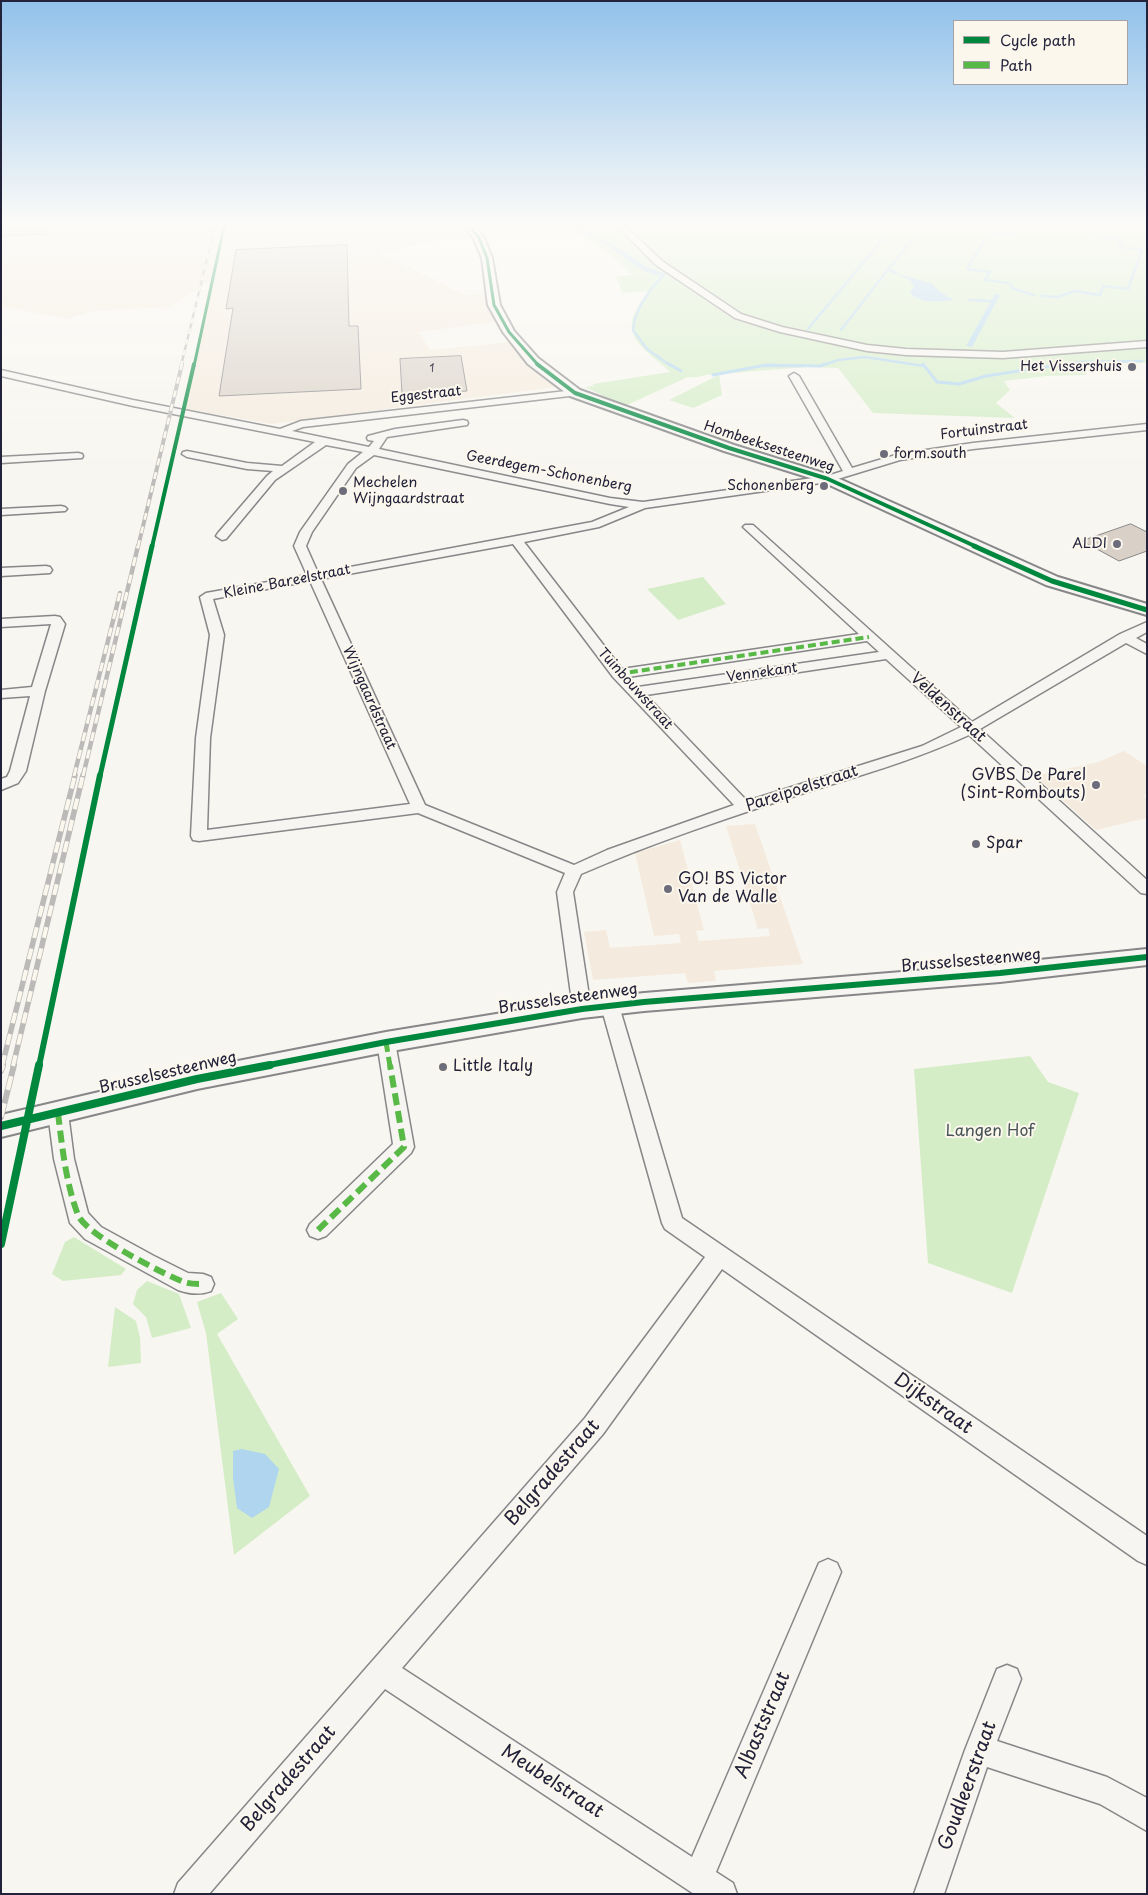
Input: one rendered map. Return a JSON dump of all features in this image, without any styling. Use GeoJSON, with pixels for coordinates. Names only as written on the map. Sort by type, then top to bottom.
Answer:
{"type":"FeatureCollection","features":[{"type":"Feature","properties":{"kind":"main road","name":"Hombeeksesteenweg"},"geometry":{"type":"LineString","coordinates":[[497,310],[509,332],[533,361],[575,392],[628,413],[729,448],[828,479],[1052,581],[1147,610]]}},
{"type":"Feature","properties":{"kind":"main road","name":"Brusselsesteenweg"},"geometry":{"type":"LineString","coordinates":[[1,1126],[197,1079],[386,1042],[582,1009],[1000,973],[1147,957]]}},
{"type":"Feature","properties":{"kind":"street"},"geometry":{"type":"LineString","coordinates":[[730,310],[738,316],[780,329],[867,348],[940,354],[1025,354],[1145,346]]}},
{"type":"Feature","properties":{"kind":"street","name":"Geerdegem-Schonenberg"},"geometry":{"type":"LineString","coordinates":[[1,373],[140,404],[342,444],[610,501],[643,505],[828,479]]}},
{"type":"Feature","properties":{"kind":"street"},"geometry":{"type":"LineString","coordinates":[[794,376],[848,471]]}},
{"type":"Feature","properties":{"kind":"street","name":"Eggestraat"},"geometry":{"type":"LineString","coordinates":[[281,432],[301,424],[575,392]]}},
{"type":"Feature","properties":{"kind":"street"},"geometry":{"type":"LineString","coordinates":[[342,444],[395,432],[463,423]]}},
{"type":"Feature","properties":{"kind":"street","name":"Fortuinstraat"},"geometry":{"type":"LineString","coordinates":[[828,479],[848,471],[908,455],[1147,427]]}},
{"type":"Feature","properties":{"kind":"street","name":"Wijngaardstraat"},"geometry":{"type":"LineString","coordinates":[[383,436],[372,451],[352,466],[306,532],[300,546],[419,808]]}},
{"type":"Feature","properties":{"kind":"street"},"geometry":{"type":"LineString","coordinates":[[222,536],[270,478],[324,441]]}},
{"type":"Feature","properties":{"kind":"street"},"geometry":{"type":"LineString","coordinates":[[187,454],[247,466],[284,469]]}},
{"type":"Feature","properties":{"kind":"street"},"geometry":{"type":"LineString","coordinates":[[1,460],[78,456]]}},
{"type":"Feature","properties":{"kind":"street","name":"Kleine Bareelstraat"},"geometry":{"type":"LineString","coordinates":[[419,808],[199,836],[203,738],[217,635],[206,597],[595,525],[643,505]]}},
{"type":"Feature","properties":{"kind":"street"},"geometry":{"type":"LineString","coordinates":[[1,512],[61,509]]}},
{"type":"Feature","properties":{"kind":"street","name":"Veldenstraat"},"geometry":{"type":"LineString","coordinates":[[749,527],[1147,889]]}},
{"type":"Feature","properties":{"kind":"street","name":"Tuinbouwstraat"},"geometry":{"type":"LineString","coordinates":[[516,539],[618,674],[744,807]]}},
{"type":"Feature","properties":{"kind":"street"},"geometry":{"type":"LineString","coordinates":[[1,572],[46,570]]}},
{"type":"Feature","properties":{"kind":"street"},"geometry":{"type":"LineString","coordinates":[[1,623],[55,620],[58,624],[38,691],[18,771],[13,780],[1,785]]}},
{"type":"Feature","properties":{"kind":"street","name":"Pareipoelstraat"},"geometry":{"type":"LineString","coordinates":[[574,871],[613,854],[744,807],[927,750],[971,728],[1125,637],[1147,626]]}},
{"type":"Feature","properties":{"kind":"street","name":"Vennekant"},"geometry":{"type":"LineString","coordinates":[[618,674],[869,637]]}},
{"type":"Feature","properties":{"kind":"street"},"geometry":{"type":"LineString","coordinates":[[1125,637],[1147,650]]}},
{"type":"Feature","properties":{"kind":"street","name":"Vennekant"},"geometry":{"type":"LineString","coordinates":[[636,692],[888,655]]}},
{"type":"Feature","properties":{"kind":"street"},"geometry":{"type":"LineString","coordinates":[[1,694],[38,691]]}},
{"type":"Feature","properties":{"kind":"street"},"geometry":{"type":"LineString","coordinates":[[419,808],[574,871],[565,892],[582,1009]]}},
{"type":"Feature","properties":{"kind":"street"},"geometry":{"type":"LineString","coordinates":[[610,1006],[673,1223],[720,1255]]}},
{"type":"Feature","properties":{"kind":"street"},"geometry":{"type":"LineString","coordinates":[[318,1230],[404,1147],[386,1042]]}},
{"type":"Feature","properties":{"kind":"street"},"geometry":{"type":"LineString","coordinates":[[58,1113],[64,1159],[78,1216],[93,1233],[146,1263],[186,1283],[203,1284]]}},
{"type":"Feature","properties":{"kind":"street","name":"Dijkstraat"},"geometry":{"type":"LineString","coordinates":[[720,1255],[1147,1552]]}},
{"type":"Feature","properties":{"kind":"street","name":"Belgradestraat"},"geometry":{"type":"LineString","coordinates":[[189,1894],[594,1426],[720,1255]]}},
{"type":"Feature","properties":{"kind":"street","name":"Albaststraat"},"geometry":{"type":"LineString","coordinates":[[698,1878],[828,1572]]}},
{"type":"Feature","properties":{"kind":"street","name":"Meubelstraat"},"geometry":{"type":"LineString","coordinates":[[382,1670],[722,1894]]}},
{"type":"Feature","properties":{"kind":"street","name":"Goudleerstraat"},"geometry":{"type":"LineString","coordinates":[[930,1894],[979,1750],[1007,1679]]}},
{"type":"Feature","properties":{"kind":"street"},"geometry":{"type":"LineString","coordinates":[[979,1750],[1106,1792],[1147,1816]]}},
{"type":"Feature","properties":{"kind":"shaded area"},"geometry":{"type":"Polygon","coordinates":[[[23,310],[105,310],[94,311],[66,319],[23,310]]]}},
{"type":"Feature","properties":{"kind":"shaded area"},"geometry":{"type":"Polygon","coordinates":[[[204,310],[492,310],[496,322],[418,332],[431,350],[509,342],[525,361],[556,387],[272,424],[185,409],[204,310]]]}},
{"type":"Feature","properties":{"kind":"shaded area","name":"GVBS De Parel (Sint-Rombouts)"},"geometry":{"type":"Polygon","coordinates":[[[1124,751],[1147,766],[1147,794],[1143,796],[1147,799],[1147,818],[1096,830],[1035,776],[1098,762],[1124,751]]]}},
{"type":"Feature","properties":{"kind":"shaded area","name":"GO! BS Victor Van de Walle"},"geometry":{"type":"Polygon","coordinates":[[[755,824],[803,964],[714,971],[716,981],[688,983],[685,973],[593,980],[584,932],[606,930],[610,948],[681,943],[679,934],[654,936],[635,853],[680,840],[704,930],[696,931],[699,941],[770,936],[768,928],[758,929],[726,826],[755,824]]]}},
{"type":"Feature","properties":{"kind":"green space"},"geometry":{"type":"Polygon","coordinates":[[[636,310],[1147,310],[1147,363],[1084,364],[1086,375],[1047,376],[1004,381],[1010,390],[996,403],[1015,418],[873,413],[838,368],[807,367],[719,374],[722,395],[693,408],[669,400],[719,375],[711,374],[688,377],[627,405],[622,405],[585,387],[594,386],[593,384],[670,372],[636,340],[632,324],[636,310]]]}},
{"type":"Feature","properties":{"kind":"green space"},"geometry":{"type":"Polygon","coordinates":[[[703,577],[726,604],[678,620],[647,589],[703,577]]]}},
{"type":"Feature","properties":{"kind":"green space","name":"Langen Hof"},"geometry":{"type":"Polygon","coordinates":[[[1030,1056],[1048,1082],[1079,1093],[1012,1293],[928,1263],[914,1069],[1030,1056]]]}},
{"type":"Feature","properties":{"kind":"green space"},"geometry":{"type":"Polygon","coordinates":[[[74,1237],[126,1269],[121,1275],[63,1281],[52,1274],[65,1242],[74,1237]]]}},
{"type":"Feature","properties":{"kind":"green space"},"geometry":{"type":"Polygon","coordinates":[[[147,1281],[179,1294],[191,1328],[152,1338],[146,1317],[133,1304],[137,1290],[147,1281]]]}},
{"type":"Feature","properties":{"kind":"green space"},"geometry":{"type":"Polygon","coordinates":[[[221,1293],[238,1319],[217,1334],[310,1496],[234,1555],[206,1333],[197,1302],[221,1293]]]}},
{"type":"Feature","properties":{"kind":"green space"},"geometry":{"type":"Polygon","coordinates":[[[115,1307],[136,1321],[140,1337],[141,1363],[108,1367],[115,1307]]]}},
{"type":"Feature","properties":{"kind":"water"},"geometry":{"type":"Polygon","coordinates":[[[986,310],[992,310],[972,347],[966,346],[986,310]]]}},
{"type":"Feature","properties":{"kind":"water"},"geometry":{"type":"Polygon","coordinates":[[[242,1449],[265,1454],[279,1469],[269,1507],[252,1518],[237,1508],[233,1478],[233,1451],[242,1449]]]}},
{"type":"Feature","properties":{"kind":"building"},"geometry":{"type":"Polygon","coordinates":[[[233,310],[349,310],[349,326],[358,326],[361,389],[219,396],[233,310]]]}},
{"type":"Feature","properties":{"kind":"building"},"geometry":{"type":"Polygon","coordinates":[[[461,356],[467,391],[402,394],[400,359],[461,356]]]}},
{"type":"Feature","properties":{"kind":"building","name":"ALDI"},"geometry":{"type":"Polygon","coordinates":[[[1131,524],[1147,532],[1147,551],[1119,561],[1082,541],[1131,524]]]}},
{"type":"Feature","properties":{"kind":"waterway"},"geometry":{"type":"LineString","coordinates":[[639,310],[633,330],[647,349],[671,366]]}},
{"type":"Feature","properties":{"kind":"waterway"},"geometry":{"type":"LineString","coordinates":[[808,329],[823,310]]}},
{"type":"Feature","properties":{"kind":"waterway"},"geometry":{"type":"LineString","coordinates":[[841,330],[856,310]]}},
{"type":"Feature","properties":{"kind":"waterway"},"geometry":{"type":"LineString","coordinates":[[821,366],[838,360],[865,357],[924,366]]}},
{"type":"Feature","properties":{"kind":"waterway"},"geometry":{"type":"LineString","coordinates":[[1055,366],[1080,362],[1142,361]]}},
{"type":"Feature","properties":{"kind":"waterway"},"geometry":{"type":"LineString","coordinates":[[669,364],[681,371]]}},
{"type":"Feature","properties":{"kind":"waterway"},"geometry":{"type":"LineString","coordinates":[[713,375],[766,365],[820,366],[825,364]]}},
{"type":"Feature","properties":{"kind":"waterway"},"geometry":{"type":"LineString","coordinates":[[923,364],[937,382],[959,384],[986,376],[1064,364]]}},
{"type":"Feature","properties":{"kind":"waterway"},"geometry":{"type":"LineString","coordinates":[[762,366],[802,366]]}},
{"type":"Feature","properties":{"kind":"railway"},"geometry":{"type":"LineString","coordinates":[[181,366],[195,310]]}},
{"type":"Feature","properties":{"kind":"railway"},"geometry":{"type":"LineString","coordinates":[[138,547],[182,364]]}},
{"type":"Feature","properties":{"kind":"railway"},"geometry":{"type":"LineString","coordinates":[[83,776],[138,546]]}},
{"type":"Feature","properties":{"kind":"railway"},"geometry":{"type":"LineString","coordinates":[[74,776],[120,593]]}},
{"type":"Feature","properties":{"kind":"railway"},"geometry":{"type":"LineString","coordinates":[[2,1066],[75,775]]}},
{"type":"Feature","properties":{"kind":"railway"},"geometry":{"type":"LineString","coordinates":[[13,1066],[83,775]]}},
{"type":"Feature","properties":{"kind":"railway"},"geometry":{"type":"LineString","coordinates":[[1,1071],[3,1065]]}},
{"type":"Feature","properties":{"kind":"railway"},"geometry":{"type":"LineString","coordinates":[[1,1117],[14,1065]]}},
{"type":"Feature","properties":{"kind":"marked path"},"geometry":{"type":"LineString","coordinates":[[618,674],[869,637]]}},
{"type":"Feature","properties":{"kind":"marked path"},"geometry":{"type":"LineString","coordinates":[[318,1230],[404,1147],[386,1042]]}},
{"type":"Feature","properties":{"kind":"marked path"},"geometry":{"type":"LineString","coordinates":[[58,1113],[64,1159],[78,1217],[93,1233],[146,1263],[186,1283],[203,1284]]}},
{"type":"Feature","properties":{"kind":"cycle path"},"geometry":{"type":"LineString","coordinates":[[1,1244],[119,686],[183,417],[206,310]]}},
{"type":"Feature","properties":{"kind":"cycle path"},"geometry":{"type":"LineString","coordinates":[[497,310],[509,332],[533,361],[575,393],[729,448],[828,479],[1052,581],[1147,610]]}},
{"type":"Feature","properties":{"kind":"cycle path"},"geometry":{"type":"LineString","coordinates":[[1,1126],[197,1079],[386,1042],[582,1009],[644,1002],[1000,973],[1147,957]]}},
{"type":"Feature","properties":{"kind":"place","name":"Het Vissershuis"},"geometry":{"type":"Point","coordinates":[1132,367]}},
{"type":"Feature","properties":{"kind":"place","name":"form.south"},"geometry":{"type":"Point","coordinates":[884,454]}},
{"type":"Feature","properties":{"kind":"place","name":"Schonenberg"},"geometry":{"type":"Point","coordinates":[824,486]}},
{"type":"Feature","properties":{"kind":"place","name":"Mechelen Wijngaardstraat"},"geometry":{"type":"Point","coordinates":[343,491]}},
{"type":"Feature","properties":{"kind":"place","name":"ALDI"},"geometry":{"type":"Point","coordinates":[1117,544]}},
{"type":"Feature","properties":{"kind":"place","name":"GVBS De Parel (Sint-Rombouts)"},"geometry":{"type":"Point","coordinates":[1096,785]}},
{"type":"Feature","properties":{"kind":"place","name":"Spar"},"geometry":{"type":"Point","coordinates":[976,844]}},
{"type":"Feature","properties":{"kind":"place","name":"GO! BS Victor Van de Walle"},"geometry":{"type":"Point","coordinates":[668,889]}},
{"type":"Feature","properties":{"kind":"place","name":"Little Italy"},"geometry":{"type":"Point","coordinates":[443,1067]}}]}
